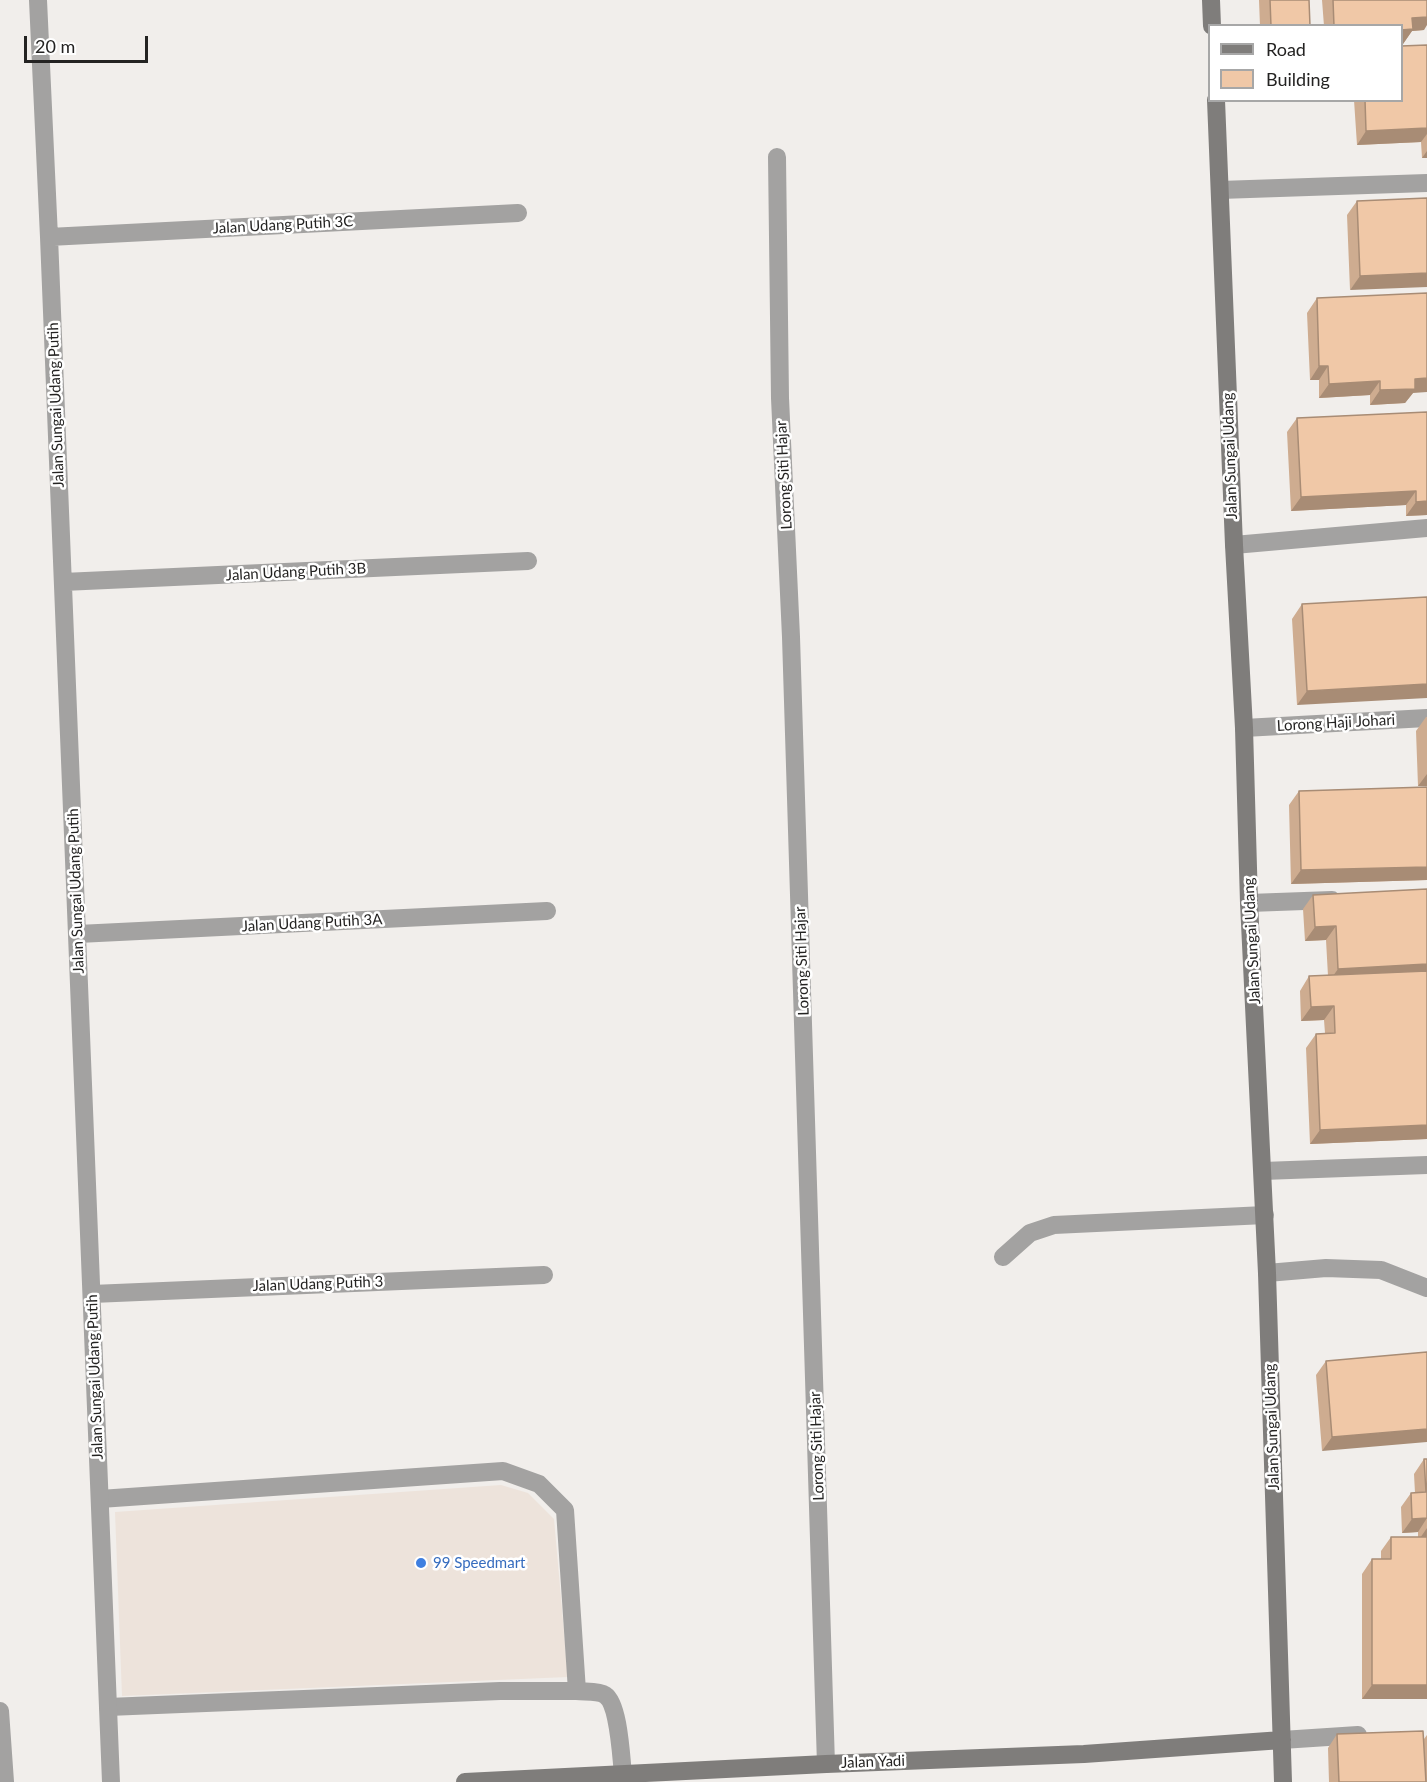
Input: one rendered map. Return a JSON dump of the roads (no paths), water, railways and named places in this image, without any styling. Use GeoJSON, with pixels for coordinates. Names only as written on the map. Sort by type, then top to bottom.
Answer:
{"type":"FeatureCollection","features":[{"type":"Feature","properties":{"kind":"street","name":"Jalan Sungai Udang Putih"},"geometry":{"type":"LineString","coordinates":[[38,0],[111,1782]]}},
{"type":"Feature","properties":{"kind":"street"},"geometry":{"type":"LineString","coordinates":[[1211,0],[1212,24]]}},
{"type":"Feature","properties":{"kind":"street","name":"Jalan Sungai Udang"},"geometry":{"type":"LineString","coordinates":[[1216,102],[1265,1215],[1284,1782]]}},
{"type":"Feature","properties":{"kind":"street","name":"Lorong Siti Hajar"},"geometry":{"type":"LineString","coordinates":[[777,157],[780,399],[792,648],[826,1764]]}},
{"type":"Feature","properties":{"kind":"street"},"geometry":{"type":"LineString","coordinates":[[1220,190],[1427,183]]}},
{"type":"Feature","properties":{"kind":"street","name":"Jalan Udang Putih 3C"},"geometry":{"type":"LineString","coordinates":[[49,237],[518,213]]}},
{"type":"Feature","properties":{"kind":"street"},"geometry":{"type":"LineString","coordinates":[[1234,545],[1427,528]]}},
{"type":"Feature","properties":{"kind":"street","name":"Jalan Udang Putih 3B"},"geometry":{"type":"LineString","coordinates":[[63,582],[528,561]]}},
{"type":"Feature","properties":{"kind":"street","name":"Lorong Haji Johari"},"geometry":{"type":"LineString","coordinates":[[1244,728],[1427,718]]}},
{"type":"Feature","properties":{"kind":"street"},"geometry":{"type":"LineString","coordinates":[[1250,903],[1344,900]]}},
{"type":"Feature","properties":{"kind":"street","name":"Jalan Udang Putih 3A"},"geometry":{"type":"LineString","coordinates":[[78,934],[547,911]]}},
{"type":"Feature","properties":{"kind":"street"},"geometry":{"type":"LineString","coordinates":[[1263,1172],[1427,1165]]}},
{"type":"Feature","properties":{"kind":"street"},"geometry":{"type":"LineString","coordinates":[[1003,1257],[1030,1233],[1054,1225],[1265,1215]]}},
{"type":"Feature","properties":{"kind":"street"},"geometry":{"type":"LineString","coordinates":[[1267,1273],[1326,1268],[1381,1269],[1427,1288]]}},
{"type":"Feature","properties":{"kind":"street","name":"Jalan Udang Putih 3"},"geometry":{"type":"LineString","coordinates":[[92,1294],[544,1275]]}},
{"type":"Feature","properties":{"kind":"street"},"geometry":{"type":"LineString","coordinates":[[100,1499],[503,1471],[539,1484],[565,1510],[577,1691]]}},
{"type":"Feature","properties":{"kind":"street"},"geometry":{"type":"LineString","coordinates":[[108,1707],[500,1691],[577,1691],[604,1694],[615,1710],[623,1774]]}},
{"type":"Feature","properties":{"kind":"street"},"geometry":{"type":"LineString","coordinates":[[0,1711],[5,1782]]}},
{"type":"Feature","properties":{"kind":"street"},"geometry":{"type":"LineString","coordinates":[[1282,1740],[1371,1735]]}},
{"type":"Feature","properties":{"kind":"street","name":"Jalan Yadi"},"geometry":{"type":"LineString","coordinates":[[465,1782],[554,1780],[623,1774],[826,1764],[1084,1754],[1282,1740]]}},
{"type":"Feature","properties":{"kind":"place","name":"99 Speedmart"},"geometry":{"type":"Point","coordinates":[421,1563]}}]}
